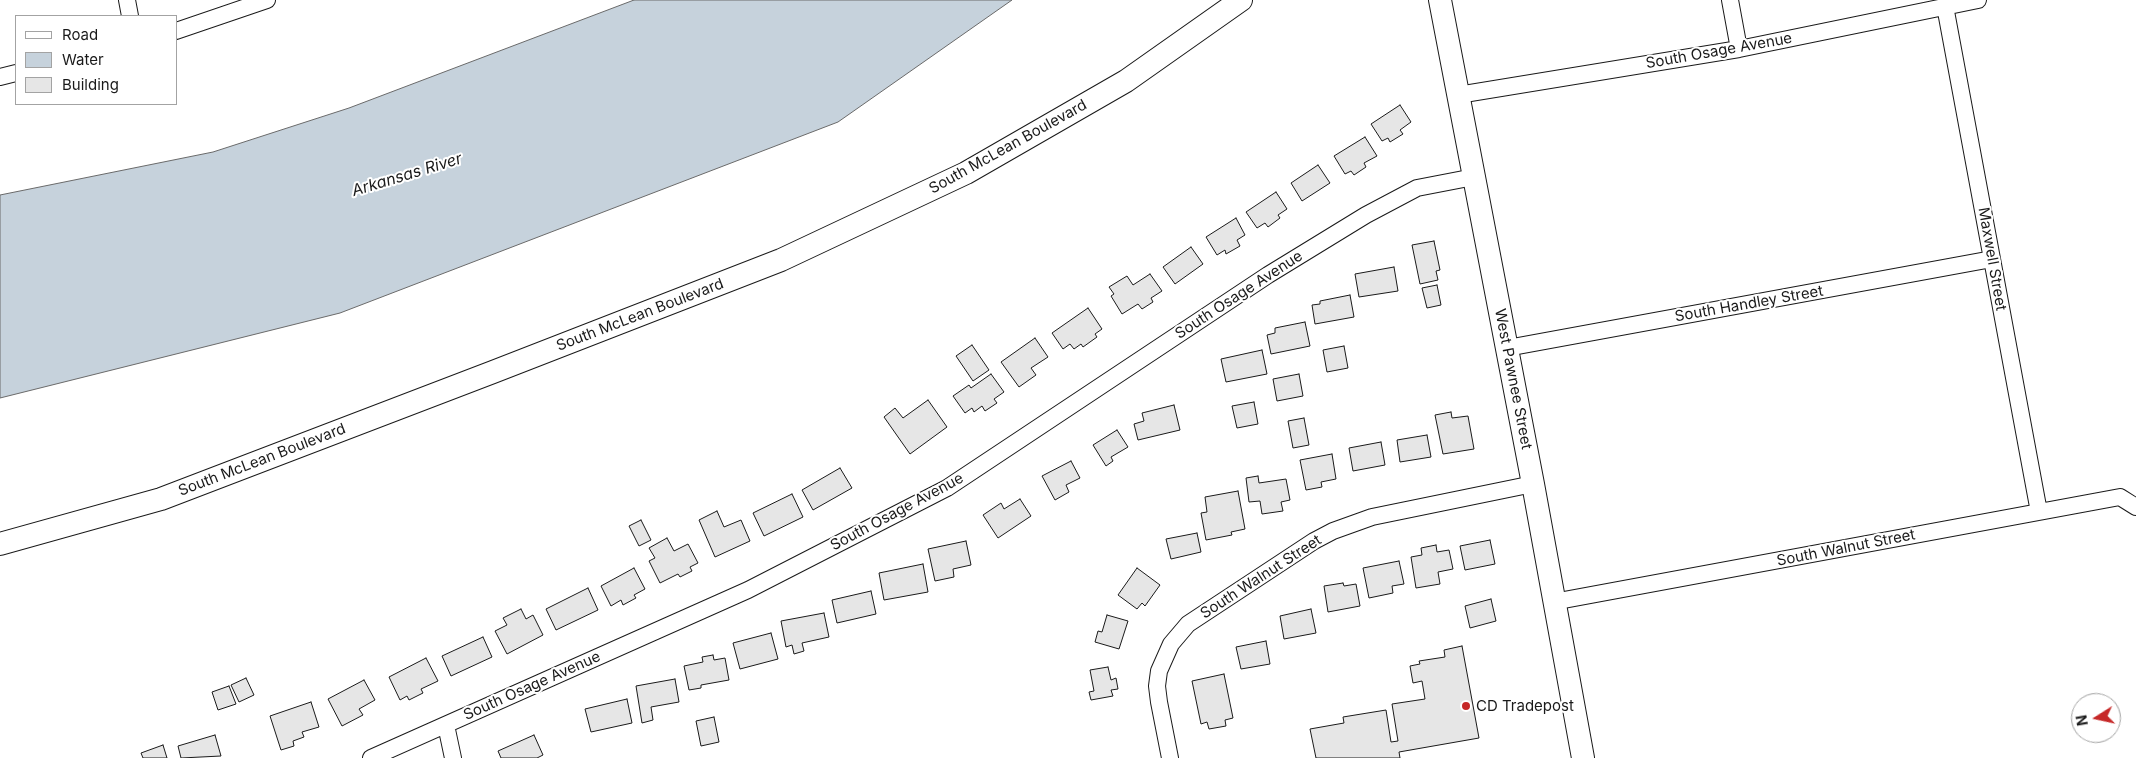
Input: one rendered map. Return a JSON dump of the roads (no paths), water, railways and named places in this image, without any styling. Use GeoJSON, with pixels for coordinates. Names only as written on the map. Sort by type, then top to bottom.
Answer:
{"type":"FeatureCollection","features":[{"type":"Feature","properties":{"kind":"main road","name":"South McLean Boulevard"},"geometry":{"type":"LineString","coordinates":[[0,544],[161,499],[781,260],[966,173],[1126,81],[1241,0]]}},
{"type":"Feature","properties":{"kind":"main road","name":"West Pawnee Street"},"geometry":{"type":"LineString","coordinates":[[1440,0],[1533,484],[1553,602],[1583,758]]}},
{"type":"Feature","properties":{"kind":"street"},"geometry":{"type":"LineString","coordinates":[[127,0],[130,15]]}},
{"type":"Feature","properties":{"kind":"street"},"geometry":{"type":"LineString","coordinates":[[178,30],[267,0]]}},
{"type":"Feature","properties":{"kind":"street"},"geometry":{"type":"LineString","coordinates":[[1730,0],[1739,49]]}},
{"type":"Feature","properties":{"kind":"street","name":"South Osage Avenue"},"geometry":{"type":"LineString","coordinates":[[1458,95],[1739,49],[1978,0]]}},
{"type":"Feature","properties":{"kind":"street","name":"Maxwell Street"},"geometry":{"type":"LineString","coordinates":[[1945,6],[2039,512]]}},
{"type":"Feature","properties":{"kind":"street"},"geometry":{"type":"LineString","coordinates":[[0,77],[15,73]]}},
{"type":"Feature","properties":{"kind":"street","name":"South Osage Avenue"},"geometry":{"type":"LineString","coordinates":[[371,758],[748,590],[947,488],[1268,275],[1366,215],[1417,188],[1474,177]]}},
{"type":"Feature","properties":{"kind":"street","name":"South Handley Street"},"geometry":{"type":"LineString","coordinates":[[1507,348],[1992,259]]}},
{"type":"Feature","properties":{"kind":"street","name":"South Walnut Street"},"geometry":{"type":"LineString","coordinates":[[1170,758],[1159,702],[1157,686],[1159,670],[1171,644],[1188,624],[1314,541],[1333,532],[1385,514],[1533,484]]}},
{"type":"Feature","properties":{"kind":"street","name":"South Walnut Street"},"geometry":{"type":"LineString","coordinates":[[1553,602],[2120,498],[2136,507]]}},
{"type":"Feature","properties":{"kind":"street"},"geometry":{"type":"LineString","coordinates":[[446,725],[452,758]]}},
{"type":"Feature","properties":{"kind":"water","name":"Arkansas River"},"geometry":{"type":"Polygon","coordinates":[[[634,0],[1012,0],[838,122],[340,313],[0,398],[0,195],[213,152],[349,108],[634,0]]]}},
{"type":"Feature","properties":{"kind":"place","name":"CD Tradepost"},"geometry":{"type":"Point","coordinates":[1466,706]}}]}
